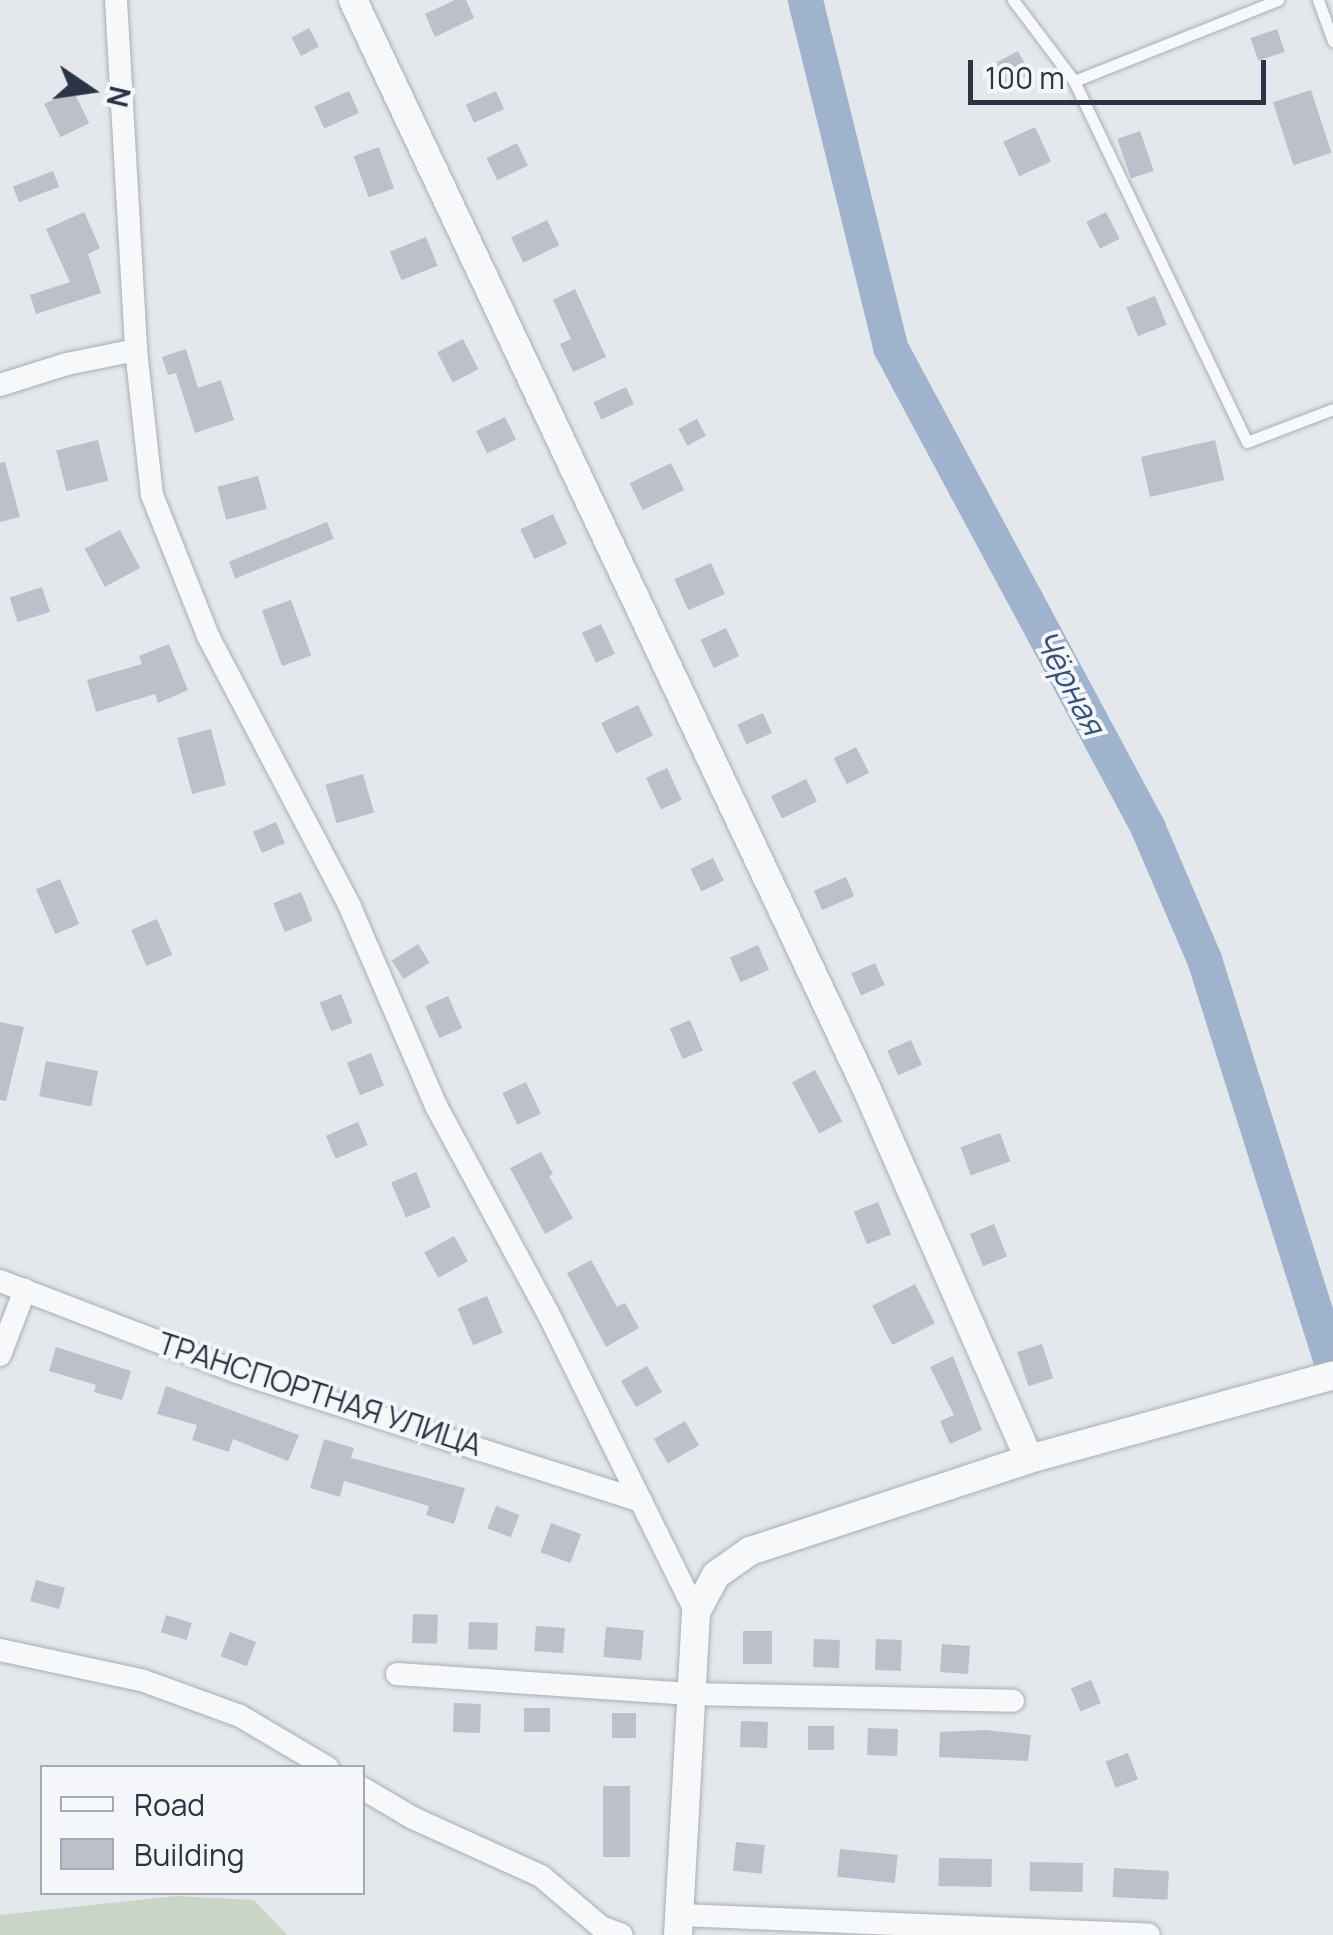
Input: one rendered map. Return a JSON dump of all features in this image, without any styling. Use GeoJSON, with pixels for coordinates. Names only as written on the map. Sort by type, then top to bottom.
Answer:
{"type":"FeatureCollection","features":[{"type":"Feature","properties":{"kind":"street"},"geometry":{"type":"LineString","coordinates":[[116,0],[136,350],[152,495],[208,636],[350,907],[436,1106],[548,1310],[696,1612]]}},
{"type":"Feature","properties":{"kind":"street"},"geometry":{"type":"LineString","coordinates":[[352,0],[864,1085],[1030,1460]]}},
{"type":"Feature","properties":{"kind":"street"},"geometry":{"type":"LineString","coordinates":[[0,385],[67,364],[136,350]]}},
{"type":"Feature","properties":{"kind":"street","name":"ТРАНСПОРТНАЯ УЛИЦА"},"geometry":{"type":"LineString","coordinates":[[0,1280],[236,1372],[642,1501]]}},
{"type":"Feature","properties":{"kind":"street"},"geometry":{"type":"LineString","coordinates":[[0,1355],[25,1290]]}},
{"type":"Feature","properties":{"kind":"street"},"geometry":{"type":"LineString","coordinates":[[1150,1935],[679,1925],[696,1612],[716,1576],[750,1551],[1030,1460],[1333,1375]]}},
{"type":"Feature","properties":{"kind":"street"},"geometry":{"type":"LineString","coordinates":[[0,1650],[144,1680],[240,1716],[323,1765]]}},
{"type":"Feature","properties":{"kind":"street"},"geometry":{"type":"LineString","coordinates":[[397,1674],[690,1694],[1013,1701]]}},
{"type":"Feature","properties":{"kind":"street"},"geometry":{"type":"LineString","coordinates":[[365,1790],[412,1818],[541,1876],[601,1928],[622,1935]]}},
{"type":"Feature","properties":{"kind":"lane"},"geometry":{"type":"LineString","coordinates":[[1012,0],[1074,81],[1246,442],[1333,409]]}},
{"type":"Feature","properties":{"kind":"lane"},"geometry":{"type":"LineString","coordinates":[[1074,81],[1278,0]]}},
{"type":"Feature","properties":{"kind":"lane"},"geometry":{"type":"LineString","coordinates":[[1318,0],[1333,42]]}},
{"type":"Feature","properties":{"kind":"green space"},"geometry":{"type":"Polygon","coordinates":[[[176,1896],[254,1900],[287,1935],[0,1935],[0,1915],[176,1896]]]}},
{"type":"Feature","properties":{"kind":"building"},"geometry":{"type":"Polygon","coordinates":[[[455,0],[466,0],[474,18],[435,37],[425,14],[455,0]]]}},
{"type":"Feature","properties":{"kind":"building"},"geometry":{"type":"Polygon","coordinates":[[[309,28],[319,47],[301,56],[291,37],[309,28]]]}},
{"type":"Feature","properties":{"kind":"building"},"geometry":{"type":"Polygon","coordinates":[[[1277,29],[1285,52],[1258,61],[1251,38],[1277,29]]]}},
{"type":"Feature","properties":{"kind":"building"},"geometry":{"type":"Polygon","coordinates":[[[1018,51],[1030,74],[1006,87],[994,64],[1018,51]]]}},
{"type":"Feature","properties":{"kind":"building"},"geometry":{"type":"Polygon","coordinates":[[[73,90],[89,123],[60,137],[44,104],[73,90]]]}},
{"type":"Feature","properties":{"kind":"building"},"geometry":{"type":"Polygon","coordinates":[[[1311,90],[1331,153],[1293,165],[1273,102],[1311,90]]]}},
{"type":"Feature","properties":{"kind":"building"},"geometry":{"type":"Polygon","coordinates":[[[349,91],[359,113],[324,128],[314,106],[349,91]]]}},
{"type":"Feature","properties":{"kind":"building"},"geometry":{"type":"Polygon","coordinates":[[[496,91],[504,109],[474,123],[466,104],[496,91]]]}},
{"type":"Feature","properties":{"kind":"building"},"geometry":{"type":"Polygon","coordinates":[[[1035,127],[1051,161],[1019,176],[1003,142],[1035,127]]]}},
{"type":"Feature","properties":{"kind":"building"},"geometry":{"type":"Polygon","coordinates":[[[1140,131],[1154,171],[1131,179],[1117,139],[1140,131]]]}},
{"type":"Feature","properties":{"kind":"building"},"geometry":{"type":"Polygon","coordinates":[[[517,143],[528,165],[497,180],[486,158],[517,143]]]}},
{"type":"Feature","properties":{"kind":"building"},"geometry":{"type":"Polygon","coordinates":[[[379,147],[394,188],[369,198],[354,156],[379,147]]]}},
{"type":"Feature","properties":{"kind":"building"},"geometry":{"type":"Polygon","coordinates":[[[53,171],[59,187],[19,202],[13,186],[53,171]]]}},
{"type":"Feature","properties":{"kind":"building"},"geometry":{"type":"Polygon","coordinates":[[[84,212],[100,248],[88,254],[101,293],[36,314],[30,295],[70,282],[46,229],[84,212]]]}},
{"type":"Feature","properties":{"kind":"building"},"geometry":{"type":"Polygon","coordinates":[[[1106,212],[1120,239],[1100,249],[1086,222],[1106,212]]]}},
{"type":"Feature","properties":{"kind":"building"},"geometry":{"type":"Polygon","coordinates":[[[547,220],[559,245],[523,263],[511,238],[547,220]]]}},
{"type":"Feature","properties":{"kind":"building"},"geometry":{"type":"Polygon","coordinates":[[[426,237],[438,266],[401,280],[390,252],[426,237]]]}},
{"type":"Feature","properties":{"kind":"building"},"geometry":{"type":"Polygon","coordinates":[[[575,289],[606,357],[573,372],[560,344],[571,339],[553,300],[575,289]]]}},
{"type":"Feature","properties":{"kind":"building"},"geometry":{"type":"Polygon","coordinates":[[[1155,296],[1167,325],[1138,336],[1126,308],[1155,296]]]}},
{"type":"Feature","properties":{"kind":"building"},"geometry":{"type":"Polygon","coordinates":[[[463,339],[478,369],[453,382],[437,352],[463,339]]]}},
{"type":"Feature","properties":{"kind":"building"},"geometry":{"type":"Polygon","coordinates":[[[186,349],[198,388],[221,380],[234,420],[195,433],[176,373],[168,375],[162,357],[186,349]]]}},
{"type":"Feature","properties":{"kind":"building"},"geometry":{"type":"Polygon","coordinates":[[[626,387],[634,404],[601,419],[593,402],[626,387]]]}},
{"type":"Feature","properties":{"kind":"building"},"geometry":{"type":"Polygon","coordinates":[[[505,417],[516,439],[487,453],[476,431],[505,417]]]}},
{"type":"Feature","properties":{"kind":"building"},"geometry":{"type":"Polygon","coordinates":[[[697,419],[706,436],[687,446],[678,429],[697,419]]]}},
{"type":"Feature","properties":{"kind":"building"},"geometry":{"type":"Polygon","coordinates":[[[98,440],[108,481],[66,491],[56,450],[98,440]]]}},
{"type":"Feature","properties":{"kind":"building"},"geometry":{"type":"Polygon","coordinates":[[[1215,440],[1224,480],[1150,497],[1141,457],[1215,440]]]}},
{"type":"Feature","properties":{"kind":"building"},"geometry":{"type":"Polygon","coordinates":[[[5,462],[20,517],[0,522],[0,463],[5,462]]]}},
{"type":"Feature","properties":{"kind":"building"},"geometry":{"type":"Polygon","coordinates":[[[671,463],[684,490],[643,510],[630,483],[671,463]]]}},
{"type":"Feature","properties":{"kind":"building"},"geometry":{"type":"Polygon","coordinates":[[[258,476],[267,509],[226,520],[217,487],[258,476]]]}},
{"type":"Feature","properties":{"kind":"building"},"geometry":{"type":"Polygon","coordinates":[[[553,514],[567,544],[534,559],[520,529],[553,514]]]}},
{"type":"Feature","properties":{"kind":"building"},"geometry":{"type":"Polygon","coordinates":[[[327,522],[334,539],[235,578],[229,562],[327,522]]]}},
{"type":"Feature","properties":{"kind":"building"},"geometry":{"type":"Polygon","coordinates":[[[120,530],[140,568],[105,587],[85,549],[120,530]]]}},
{"type":"Feature","properties":{"kind":"building"},"geometry":{"type":"Polygon","coordinates":[[[711,563],[725,594],[688,610],[674,579],[711,563]]]}},
{"type":"Feature","properties":{"kind":"building"},"geometry":{"type":"Polygon","coordinates":[[[42,587],[50,612],[18,622],[10,598],[42,587]]]}},
{"type":"Feature","properties":{"kind":"building"},"geometry":{"type":"Polygon","coordinates":[[[291,600],[311,655],[282,666],[262,611],[291,600]]]}},
{"type":"Feature","properties":{"kind":"building"},"geometry":{"type":"Polygon","coordinates":[[[601,624],[615,654],[596,663],[582,633],[601,624]]]}},
{"type":"Feature","properties":{"kind":"building"},"geometry":{"type":"Polygon","coordinates":[[[726,628],[739,656],[714,668],[701,640],[726,628]]]}},
{"type":"Feature","properties":{"kind":"building"},"geometry":{"type":"Polygon","coordinates":[[[169,644],[188,690],[158,703],[155,694],[96,712],[87,680],[142,664],[139,656],[169,644]]]}},
{"type":"Feature","properties":{"kind":"building"},"geometry":{"type":"Polygon","coordinates":[[[638,705],[653,736],[616,754],[601,723],[638,705]]]}},
{"type":"Feature","properties":{"kind":"building"},"geometry":{"type":"Polygon","coordinates":[[[763,713],[772,733],[746,744],[737,724],[763,713]]]}},
{"type":"Feature","properties":{"kind":"building"},"geometry":{"type":"Polygon","coordinates":[[[211,729],[226,785],[192,794],[177,738],[211,729]]]}},
{"type":"Feature","properties":{"kind":"building"},"geometry":{"type":"Polygon","coordinates":[[[856,747],[869,773],[847,784],[834,758],[856,747]]]}},
{"type":"Feature","properties":{"kind":"building"},"geometry":{"type":"Polygon","coordinates":[[[667,768],[682,800],[661,809],[646,778],[667,768]]]}},
{"type":"Feature","properties":{"kind":"building"},"geometry":{"type":"Polygon","coordinates":[[[363,774],[374,812],[337,823],[326,785],[363,774]]]}},
{"type":"Feature","properties":{"kind":"building"},"geometry":{"type":"Polygon","coordinates":[[[806,779],[817,801],[782,819],[771,796],[806,779]]]}},
{"type":"Feature","properties":{"kind":"building"},"geometry":{"type":"Polygon","coordinates":[[[276,822],[285,843],[262,853],[253,832],[276,822]]]}},
{"type":"Feature","properties":{"kind":"building"},"geometry":{"type":"Polygon","coordinates":[[[713,858],[724,880],[701,891],[691,869],[713,858]]]}},
{"type":"Feature","properties":{"kind":"building"},"geometry":{"type":"Polygon","coordinates":[[[846,877],[854,896],[822,910],[814,891],[846,877]]]}},
{"type":"Feature","properties":{"kind":"building"},"geometry":{"type":"Polygon","coordinates":[[[60,879],[79,924],[55,934],[36,889],[60,879]]]}},
{"type":"Feature","properties":{"kind":"building"},"geometry":{"type":"Polygon","coordinates":[[[301,892],[313,921],[285,932],[273,903],[301,892]]]}},
{"type":"Feature","properties":{"kind":"building"},"geometry":{"type":"Polygon","coordinates":[[[157,919],[172,955],[146,966],[131,930],[157,919]]]}},
{"type":"Feature","properties":{"kind":"building"},"geometry":{"type":"Polygon","coordinates":[[[418,944],[430,963],[403,979],[392,960],[418,944]]]}},
{"type":"Feature","properties":{"kind":"building"},"geometry":{"type":"Polygon","coordinates":[[[758,945],[769,970],[741,982],[730,958],[758,945]]]}},
{"type":"Feature","properties":{"kind":"building"},"geometry":{"type":"Polygon","coordinates":[[[875,963],[885,985],[861,996],[851,974],[875,963]]]}},
{"type":"Feature","properties":{"kind":"building"},"geometry":{"type":"Polygon","coordinates":[[[341,994],[353,1023],[331,1031],[320,1003],[341,994]]]}},
{"type":"Feature","properties":{"kind":"building"},"geometry":{"type":"Polygon","coordinates":[[[448,996],[462,1028],[439,1038],[425,1006],[448,996]]]}},
{"type":"Feature","properties":{"kind":"building"},"geometry":{"type":"Polygon","coordinates":[[[690,1020],[703,1050],[683,1059],[670,1029],[690,1020]]]}},
{"type":"Feature","properties":{"kind":"building"},"geometry":{"type":"Polygon","coordinates":[[[0,1022],[24,1027],[6,1101],[0,1100],[0,1022]]]}},
{"type":"Feature","properties":{"kind":"building"},"geometry":{"type":"Polygon","coordinates":[[[911,1040],[922,1065],[898,1075],[887,1051],[911,1040]]]}},
{"type":"Feature","properties":{"kind":"building"},"geometry":{"type":"Polygon","coordinates":[[[371,1053],[384,1085],[360,1095],[347,1063],[371,1053]]]}},
{"type":"Feature","properties":{"kind":"building"},"geometry":{"type":"Polygon","coordinates":[[[46,1061],[98,1071],[91,1106],[39,1096],[46,1061]]]}},
{"type":"Feature","properties":{"kind":"building"},"geometry":{"type":"Polygon","coordinates":[[[815,1070],[842,1121],[819,1133],[792,1082],[815,1070]]]}},
{"type":"Feature","properties":{"kind":"building"},"geometry":{"type":"Polygon","coordinates":[[[526,1082],[541,1114],[517,1125],[502,1093],[526,1082]]]}},
{"type":"Feature","properties":{"kind":"building"},"geometry":{"type":"Polygon","coordinates":[[[358,1122],[368,1145],[336,1159],[326,1136],[358,1122]]]}},
{"type":"Feature","properties":{"kind":"building"},"geometry":{"type":"Polygon","coordinates":[[[1000,1133],[1010,1161],[971,1176],[961,1147],[1000,1133]]]}},
{"type":"Feature","properties":{"kind":"building"},"geometry":{"type":"Polygon","coordinates":[[[541,1152],[553,1174],[549,1176],[573,1218],[545,1234],[510,1168],[541,1152]]]}},
{"type":"Feature","properties":{"kind":"building"},"geometry":{"type":"Polygon","coordinates":[[[416,1172],[431,1207],[406,1218],[391,1183],[416,1172]]]}},
{"type":"Feature","properties":{"kind":"building"},"geometry":{"type":"Polygon","coordinates":[[[878,1202],[891,1234],[867,1244],[854,1212],[878,1202]]]}},
{"type":"Feature","properties":{"kind":"building"},"geometry":{"type":"Polygon","coordinates":[[[994,1224],[1007,1256],[983,1266],[970,1234],[994,1224]]]}},
{"type":"Feature","properties":{"kind":"building"},"geometry":{"type":"Polygon","coordinates":[[[454,1236],[468,1261],[438,1278],[424,1252],[454,1236]]]}},
{"type":"Feature","properties":{"kind":"building"},"geometry":{"type":"Polygon","coordinates":[[[591,1260],[617,1307],[625,1303],[639,1328],[606,1347],[567,1273],[591,1260]]]}},
{"type":"Feature","properties":{"kind":"building"},"geometry":{"type":"Polygon","coordinates":[[[915,1284],[935,1323],[892,1345],[872,1306],[915,1284]]]}},
{"type":"Feature","properties":{"kind":"building"},"geometry":{"type":"Polygon","coordinates":[[[487,1296],[503,1333],[473,1345],[458,1309],[487,1296]]]}},
{"type":"Feature","properties":{"kind":"building"},"geometry":{"type":"Polygon","coordinates":[[[1042,1344],[1053,1378],[1028,1386],[1017,1352],[1042,1344]]]}},
{"type":"Feature","properties":{"kind":"building"},"geometry":{"type":"Polygon","coordinates":[[[56,1347],[131,1371],[122,1400],[94,1392],[96,1385],[49,1371],[56,1347]]]}},
{"type":"Feature","properties":{"kind":"building"},"geometry":{"type":"Polygon","coordinates":[[[953,1356],[982,1430],[950,1444],[940,1421],[954,1415],[930,1367],[953,1356]]]}},
{"type":"Feature","properties":{"kind":"building"},"geometry":{"type":"Polygon","coordinates":[[[647,1366],[662,1392],[636,1407],[621,1381],[647,1366]]]}},
{"type":"Feature","properties":{"kind":"building"},"geometry":{"type":"Polygon","coordinates":[[[166,1386],[299,1435],[288,1461],[233,1439],[229,1452],[192,1440],[197,1425],[157,1414],[166,1386]]]}},
{"type":"Feature","properties":{"kind":"building"},"geometry":{"type":"Polygon","coordinates":[[[685,1421],[699,1445],[668,1463],[654,1439],[685,1421]]]}},
{"type":"Feature","properties":{"kind":"building"},"geometry":{"type":"Polygon","coordinates":[[[324,1439],[354,1448],[351,1458],[465,1488],[454,1524],[426,1515],[429,1506],[344,1481],[340,1497],[310,1488],[324,1439]]]}},
{"type":"Feature","properties":{"kind":"building"},"geometry":{"type":"Polygon","coordinates":[[[496,1506],[519,1515],[511,1537],[487,1528],[496,1506]]]}},
{"type":"Feature","properties":{"kind":"building"},"geometry":{"type":"Polygon","coordinates":[[[551,1523],[581,1534],[570,1563],[540,1552],[551,1523]]]}},
{"type":"Feature","properties":{"kind":"building"},"geometry":{"type":"Polygon","coordinates":[[[36,1580],[65,1588],[59,1609],[30,1601],[36,1580]]]}},
{"type":"Feature","properties":{"kind":"building"},"geometry":{"type":"Polygon","coordinates":[[[413,1614],[438,1615],[437,1644],[412,1643],[413,1614]]]}},
{"type":"Feature","properties":{"kind":"building"},"geometry":{"type":"Polygon","coordinates":[[[166,1615],[192,1623],[187,1640],[161,1632],[166,1615]]]}},
{"type":"Feature","properties":{"kind":"building"},"geometry":{"type":"Polygon","coordinates":[[[469,1622],[498,1623],[497,1650],[468,1649],[469,1622]]]}},
{"type":"Feature","properties":{"kind":"building"},"geometry":{"type":"Polygon","coordinates":[[[536,1626],[565,1628],[563,1653],[534,1651],[536,1626]]]}},
{"type":"Feature","properties":{"kind":"building"},"geometry":{"type":"Polygon","coordinates":[[[606,1627],[644,1630],[641,1660],[603,1657],[606,1627]]]}},
{"type":"Feature","properties":{"kind":"building"},"geometry":{"type":"Polygon","coordinates":[[[743,1631],[772,1631],[772,1664],[743,1664],[743,1631]]]}},
{"type":"Feature","properties":{"kind":"building"},"geometry":{"type":"Polygon","coordinates":[[[230,1632],[256,1642],[247,1666],[221,1656],[230,1632]]]}},
{"type":"Feature","properties":{"kind":"building"},"geometry":{"type":"Polygon","coordinates":[[[814,1639],[840,1640],[839,1668],[813,1667],[814,1639]]]}},
{"type":"Feature","properties":{"kind":"building"},"geometry":{"type":"Polygon","coordinates":[[[876,1639],[902,1640],[901,1671],[875,1670],[876,1639]]]}},
{"type":"Feature","properties":{"kind":"building"},"geometry":{"type":"Polygon","coordinates":[[[942,1644],[970,1646],[968,1674],[940,1672],[942,1644]]]}},
{"type":"Feature","properties":{"kind":"building"},"geometry":{"type":"Polygon","coordinates":[[[1091,1680],[1101,1703],[1081,1712],[1071,1689],[1091,1680]]]}},
{"type":"Feature","properties":{"kind":"building"},"geometry":{"type":"Polygon","coordinates":[[[454,1703],[481,1704],[480,1733],[453,1732],[454,1703]]]}},
{"type":"Feature","properties":{"kind":"building"},"geometry":{"type":"Polygon","coordinates":[[[524,1708],[550,1708],[550,1732],[524,1732],[524,1708]]]}},
{"type":"Feature","properties":{"kind":"building"},"geometry":{"type":"Polygon","coordinates":[[[612,1713],[636,1713],[636,1738],[612,1738],[612,1713]]]}},
{"type":"Feature","properties":{"kind":"building"},"geometry":{"type":"Polygon","coordinates":[[[741,1721],[768,1722],[767,1748],[740,1747],[741,1721]]]}},
{"type":"Feature","properties":{"kind":"building"},"geometry":{"type":"Polygon","coordinates":[[[808,1726],[834,1726],[834,1750],[808,1750],[808,1726]]]}},
{"type":"Feature","properties":{"kind":"building"},"geometry":{"type":"Polygon","coordinates":[[[868,1728],[898,1729],[897,1756],[867,1755],[868,1728]]]}},
{"type":"Feature","properties":{"kind":"building"},"geometry":{"type":"Polygon","coordinates":[[[986,1730],[1031,1735],[1028,1761],[939,1757],[940,1732],[986,1730]]]}},
{"type":"Feature","properties":{"kind":"building"},"geometry":{"type":"Polygon","coordinates":[[[1128,1753],[1138,1779],[1116,1788],[1106,1762],[1128,1753]]]}},
{"type":"Feature","properties":{"kind":"building"},"geometry":{"type":"Polygon","coordinates":[[[603,1786],[630,1786],[630,1857],[603,1857],[603,1786]]]}},
{"type":"Feature","properties":{"kind":"building"},"geometry":{"type":"Polygon","coordinates":[[[736,1842],[765,1845],[762,1874],[733,1871],[736,1842]]]}},
{"type":"Feature","properties":{"kind":"building"},"geometry":{"type":"Polygon","coordinates":[[[840,1849],[898,1855],[895,1883],[837,1877],[840,1849]]]}},
{"type":"Feature","properties":{"kind":"building"},"geometry":{"type":"Polygon","coordinates":[[[939,1858],[992,1859],[992,1887],[939,1886],[939,1858]]]}},
{"type":"Feature","properties":{"kind":"building"},"geometry":{"type":"Polygon","coordinates":[[[1030,1862],[1083,1863],[1082,1892],[1029,1891],[1030,1862]]]}},
{"type":"Feature","properties":{"kind":"building"},"geometry":{"type":"Polygon","coordinates":[[[1114,1868],[1169,1871],[1167,1900],[1112,1897],[1114,1868]]]}},
{"type":"Feature","properties":{"kind":"waterway","name":"Чёрная"},"geometry":{"type":"LineString","coordinates":[[805,0],[890,347],[1147,826],[1204,959],[1333,1368]]}}]}
